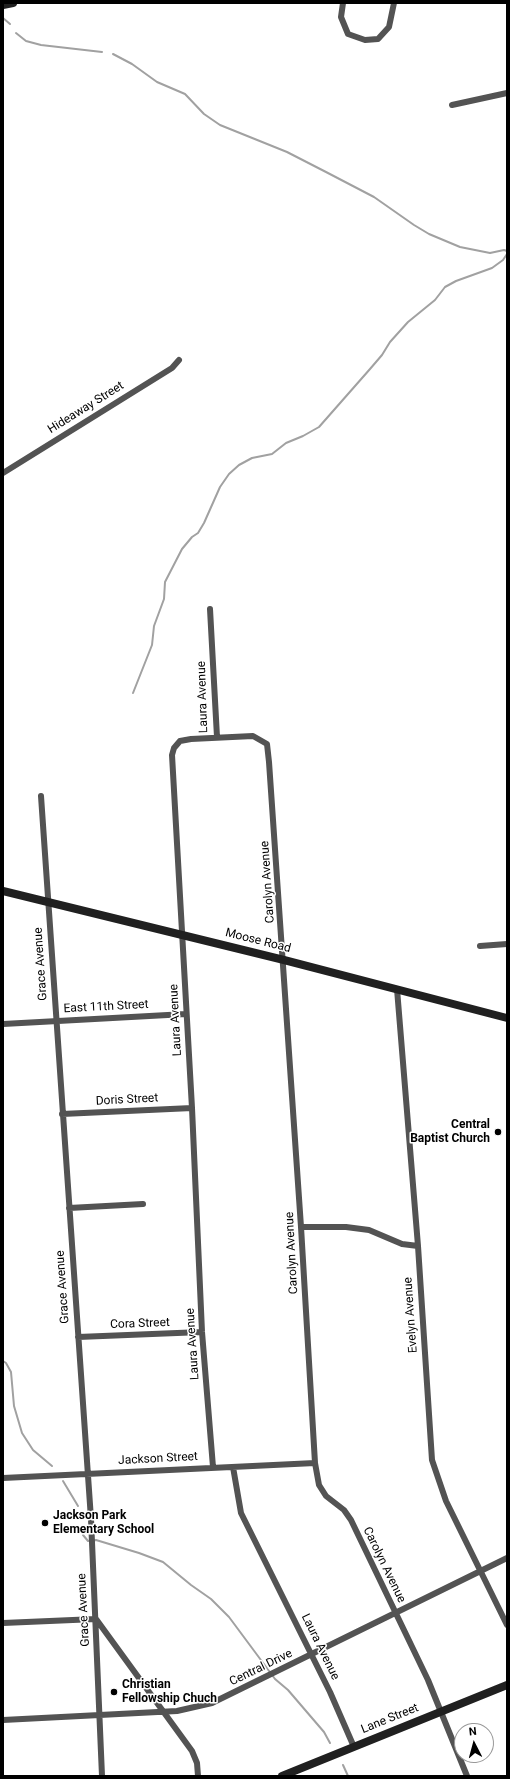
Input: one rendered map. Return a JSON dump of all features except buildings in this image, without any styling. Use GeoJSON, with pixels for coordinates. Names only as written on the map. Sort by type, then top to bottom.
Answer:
{"type":"FeatureCollection","features":[{"type":"Feature","properties":{"kind":"street"},"geometry":{"type":"LineString","coordinates":[[3,5],[12,3]]}},
{"type":"Feature","properties":{"kind":"street"},"geometry":{"type":"LineString","coordinates":[[343,3],[341,17],[348,34],[365,40],[378,39],[389,26],[394,3]]}},
{"type":"Feature","properties":{"kind":"street"},"geometry":{"type":"LineString","coordinates":[[452,105],[507,93]]}},
{"type":"Feature","properties":{"kind":"street","name":"Hideaway Street"},"geometry":{"type":"LineString","coordinates":[[3,473],[172,368],[179,360]]}},
{"type":"Feature","properties":{"kind":"street","name":"Laura Avenue"},"geometry":{"type":"LineString","coordinates":[[210,609],[217,737],[180,741],[174,748],[172,755],[192,1108],[202,1332],[213,1467]]}},
{"type":"Feature","properties":{"kind":"street","name":"Carolyn Avenue"},"geometry":{"type":"LineString","coordinates":[[217,737],[253,736],[267,744],[284,960],[315,1463],[319,1485],[326,1496],[344,1510],[351,1520],[428,1680],[467,1776]]}},
{"type":"Feature","properties":{"kind":"street","name":"Grace Avenue"},"geometry":{"type":"LineString","coordinates":[[41,796],[92,1536],[102,1776]]}},
{"type":"Feature","properties":{"kind":"street","name":"Moose Road"},"geometry":{"type":"LineString","coordinates":[[3,891],[397,988],[507,1018]]}},
{"type":"Feature","properties":{"kind":"street"},"geometry":{"type":"LineString","coordinates":[[480,946],[507,944]]}},
{"type":"Feature","properties":{"kind":"street","name":"Evelyn Avenue"},"geometry":{"type":"LineString","coordinates":[[397,988],[418,1246],[432,1460],[446,1500],[507,1624]]}},
{"type":"Feature","properties":{"kind":"street","name":"East 11th Street"},"geometry":{"type":"LineString","coordinates":[[3,1024],[186,1014]]}},
{"type":"Feature","properties":{"kind":"street","name":"Doris Street"},"geometry":{"type":"LineString","coordinates":[[62,1114],[192,1108]]}},
{"type":"Feature","properties":{"kind":"street"},"geometry":{"type":"LineString","coordinates":[[69,1208],[143,1204]]}},
{"type":"Feature","properties":{"kind":"street"},"geometry":{"type":"LineString","coordinates":[[301,1227],[346,1227],[369,1230],[402,1244],[418,1246]]}},
{"type":"Feature","properties":{"kind":"street","name":"Cora Street"},"geometry":{"type":"LineString","coordinates":[[78,1337],[202,1332]]}},
{"type":"Feature","properties":{"kind":"street","name":"Jackson Street"},"geometry":{"type":"LineString","coordinates":[[3,1478],[315,1463]]}},
{"type":"Feature","properties":{"kind":"street","name":"Laura Avenue"},"geometry":{"type":"LineString","coordinates":[[233,1467],[241,1512],[312,1655],[354,1747]]}},
{"type":"Feature","properties":{"kind":"street","name":"Central Drive"},"geometry":{"type":"LineString","coordinates":[[3,1720],[162,1712],[193,1708],[212,1703],[482,1572],[507,1558]]}},
{"type":"Feature","properties":{"kind":"street"},"geometry":{"type":"LineString","coordinates":[[3,1623],[96,1619],[162,1712],[192,1751],[197,1763],[198,1776]]}},
{"type":"Feature","properties":{"kind":"street","name":"Lane Street"},"geometry":{"type":"LineString","coordinates":[[282,1776],[507,1685]]}},
{"type":"Feature","properties":{"kind":"waterway"},"geometry":{"type":"LineString","coordinates":[[3,18],[10,24]]}},
{"type":"Feature","properties":{"kind":"waterway"},"geometry":{"type":"LineString","coordinates":[[16,33],[26,41],[41,45],[102,52]]}},
{"type":"Feature","properties":{"kind":"waterway"},"geometry":{"type":"LineString","coordinates":[[113,54],[132,64],[157,82],[185,94],[204,114],[220,125],[287,152],[374,197],[429,234],[460,247],[490,253],[504,250],[507,251]]}},
{"type":"Feature","properties":{"kind":"waterway"},"geometry":{"type":"LineString","coordinates":[[133,693],[152,645],[154,626],[164,599],[165,582],[182,549],[192,537],[198,533],[204,523],[220,487],[229,474],[239,465],[252,458],[272,454],[286,443],[319,427],[382,355],[390,342],[408,322],[435,300],[445,287],[456,281],[492,268],[503,260],[507,254]]}},
{"type":"Feature","properties":{"kind":"waterway"},"geometry":{"type":"LineString","coordinates":[[3,1361],[6,1363],[11,1372],[14,1406],[22,1433],[33,1450],[52,1466]]}},
{"type":"Feature","properties":{"kind":"waterway"},"geometry":{"type":"LineString","coordinates":[[63,1481],[78,1506]]}},
{"type":"Feature","properties":{"kind":"waterway"},"geometry":{"type":"LineString","coordinates":[[83,1535],[88,1541],[96,1540],[163,1562],[211,1599],[229,1617],[275,1679],[288,1690],[324,1732],[330,1743]]}},
{"type":"Feature","properties":{"kind":"waterway"},"geometry":{"type":"LineString","coordinates":[[343,1765],[348,1776]]}},
{"type":"Feature","properties":{"kind":"place","name":"Central Baptist Church"},"geometry":{"type":"Point","coordinates":[498,1132]}},
{"type":"Feature","properties":{"kind":"place","name":"Jackson Park Elementary School"},"geometry":{"type":"Point","coordinates":[45,1523]}},
{"type":"Feature","properties":{"kind":"place","name":"Christian Fellowship Chuch"},"geometry":{"type":"Point","coordinates":[114,1692]}}]}
